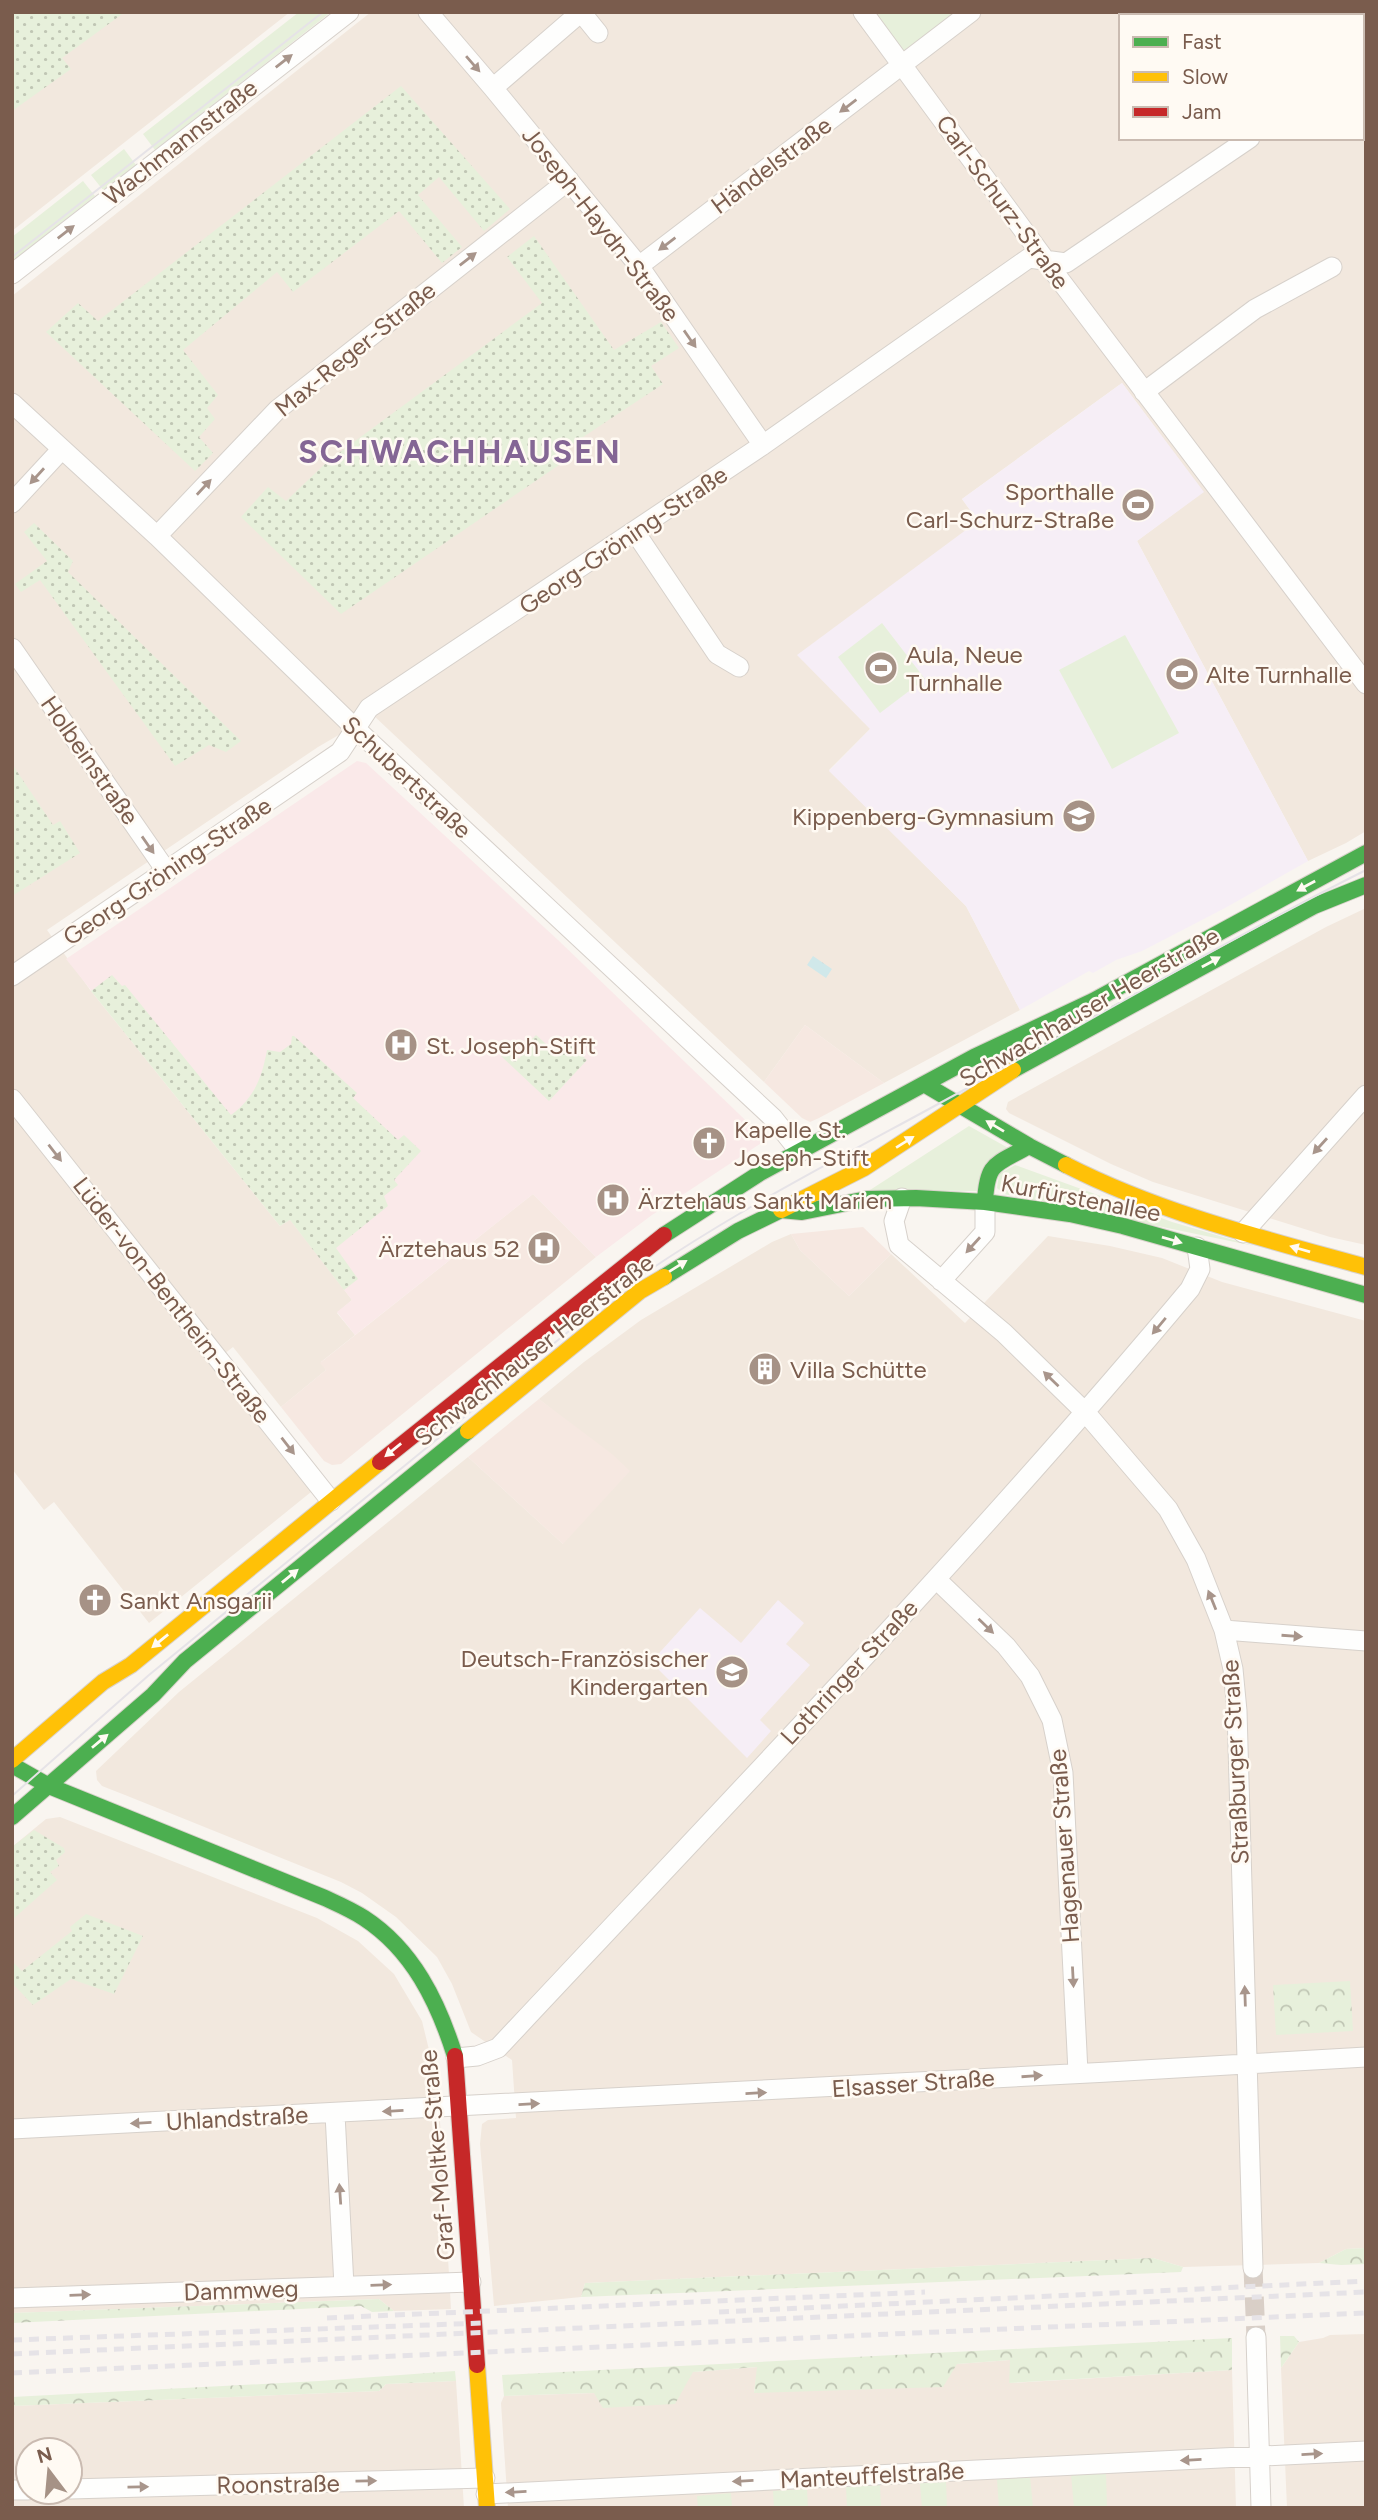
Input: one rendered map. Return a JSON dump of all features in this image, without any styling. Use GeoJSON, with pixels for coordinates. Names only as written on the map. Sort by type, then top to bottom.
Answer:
{"type":"FeatureCollection","features":[{"type":"Feature","properties":{"kind":"main road","name":"Schwachhauser Heerstraße"},"geometry":{"type":"LineString","coordinates":[[12,1762],[103,1682],[131,1665],[661,1237],[760,1173],[924,1084],[1105,995],[1366,853]]}},
{"type":"Feature","properties":{"kind":"main road","name":"Schwachhauser Heerstraße"},"geometry":{"type":"LineString","coordinates":[[12,1817],[153,1695],[185,1661],[639,1290],[738,1231],[864,1168],[1008,1073],[1314,906],[1366,885]]}},
{"type":"Feature","properties":{"kind":"main road","name":"Kurfürstenallee"},"geometry":{"type":"LineString","coordinates":[[924,1084],[1073,1170],[1125,1192],[1243,1233],[1366,1267]]}},
{"type":"Feature","properties":{"kind":"main road"},"geometry":{"type":"LineString","coordinates":[[985,1202],[986,1178],[992,1167],[1029,1146]]}},
{"type":"Feature","properties":{"kind":"main road","name":"Kurfürstenallee"},"geometry":{"type":"LineString","coordinates":[[781,1210],[802,1212],[867,1199],[902,1198],[985,1202],[1070,1214],[1366,1295]]}},
{"type":"Feature","properties":{"kind":"main road"},"geometry":{"type":"LineString","coordinates":[[12,1762],[49,1786]]}},
{"type":"Feature","properties":{"kind":"main road"},"geometry":{"type":"LineString","coordinates":[[12,1782],[49,1786]]}},
{"type":"Feature","properties":{"kind":"main road","name":"Graf-Moltke-Straße"},"geometry":{"type":"LineString","coordinates":[[49,1786],[324,1898],[365,1918],[396,1944],[425,1981],[445,2020],[456,2058],[486,2493]]}},
{"type":"Feature","properties":{"kind":"street","name":"Wachmannstraße"},"geometry":{"type":"LineString","coordinates":[[12,274],[349,12]]}},
{"type":"Feature","properties":{"kind":"street","name":"Joseph-Haydn-Straße"},"geometry":{"type":"LineString","coordinates":[[428,12],[639,266],[763,445]]}},
{"type":"Feature","properties":{"kind":"street"},"geometry":{"type":"LineString","coordinates":[[493,88],[581,12],[598,33]]}},
{"type":"Feature","properties":{"kind":"street","name":"Händelstraße"},"geometry":{"type":"LineString","coordinates":[[639,266],[971,12]]}},
{"type":"Feature","properties":{"kind":"street","name":"Carl-Schurz-Straße"},"geometry":{"type":"LineString","coordinates":[[866,13],[1144,392],[1366,684]]}},
{"type":"Feature","properties":{"kind":"street","name":"Georg-Gröning-Straße"},"geometry":{"type":"LineString","coordinates":[[12,976],[340,752],[369,708],[763,445],[1029,258],[1066,263],[1247,140]]}},
{"type":"Feature","properties":{"kind":"street","name":"Max-Reger-Straße"},"geometry":{"type":"LineString","coordinates":[[157,537],[277,410],[569,180]]}},
{"type":"Feature","properties":{"kind":"street"},"geometry":{"type":"LineString","coordinates":[[1144,392],[1255,309],[1332,267]]}},
{"type":"Feature","properties":{"kind":"street","name":"Schubertstraße"},"geometry":{"type":"LineString","coordinates":[[12,403],[773,1118],[800,1152]]}},
{"type":"Feature","properties":{"kind":"street"},"geometry":{"type":"LineString","coordinates":[[12,503],[61,450]]}},
{"type":"Feature","properties":{"kind":"street"},"geometry":{"type":"LineString","coordinates":[[635,532],[716,654],[739,667]]}},
{"type":"Feature","properties":{"kind":"street","name":"Holbeinstraße"},"geometry":{"type":"LineString","coordinates":[[12,648],[167,872]]}},
{"type":"Feature","properties":{"kind":"street"},"geometry":{"type":"LineString","coordinates":[[1243,1233],[1366,1095]]}},
{"type":"Feature","properties":{"kind":"street","name":"Lüder-von-Bentheim-Straße"},"geometry":{"type":"LineString","coordinates":[[12,1099],[331,1501]]}},
{"type":"Feature","properties":{"kind":"street","name":"Straßburger Straße"},"geometry":{"type":"LineString","coordinates":[[902,1198],[894,1220],[899,1245],[1003,1333],[1086,1413],[1168,1509],[1196,1559],[1224,1630],[1233,1669],[1237,1711],[1253,2268]]}},
{"type":"Feature","properties":{"kind":"street"},"geometry":{"type":"LineString","coordinates":[[940,1281],[985,1232],[985,1202]]}},
{"type":"Feature","properties":{"kind":"street","name":"Lothringer Straße"},"geometry":{"type":"LineString","coordinates":[[456,2058],[478,2056],[498,2048],[936,1579],[1086,1413],[1190,1289],[1200,1269],[1197,1247]]}},
{"type":"Feature","properties":{"kind":"street","name":"Hagenauer Straße"},"geometry":{"type":"LineString","coordinates":[[936,1579],[1006,1646],[1030,1675],[1052,1720],[1063,1773],[1078,2073]]}},
{"type":"Feature","properties":{"kind":"street"},"geometry":{"type":"LineString","coordinates":[[1224,1630],[1366,1641]]}},
{"type":"Feature","properties":{"kind":"street","name":"Elsasser Straße"},"geometry":{"type":"LineString","coordinates":[[461,2108],[1366,2057]]}},
{"type":"Feature","properties":{"kind":"street","name":"Uhlandstraße"},"geometry":{"type":"LineString","coordinates":[[12,2129],[461,2108]]}},
{"type":"Feature","properties":{"kind":"street"},"geometry":{"type":"LineString","coordinates":[[335,2114],[344,2286]]}},
{"type":"Feature","properties":{"kind":"street","name":"Dammweg"},"geometry":{"type":"LineString","coordinates":[[12,2298],[471,2282]]}},
{"type":"Feature","properties":{"kind":"street"},"geometry":{"type":"LineString","coordinates":[[1256,2337],[1261,2508]]}},
{"type":"Feature","properties":{"kind":"street","name":"Manteuffelstraße"},"geometry":{"type":"LineString","coordinates":[[486,2493],[1366,2451]]}},
{"type":"Feature","properties":{"kind":"street","name":"Roonstraße"},"geometry":{"type":"LineString","coordinates":[[84,2489],[486,2493]]}},
{"type":"Feature","properties":{"kind":"shaded area"},"geometry":{"type":"Polygon","coordinates":[[[12,12],[290,12],[12,231],[12,12]]]}},
{"type":"Feature","properties":{"kind":"shaded area"},"geometry":{"type":"Polygon","coordinates":[[[371,12],[1366,12],[1366,831],[1308,861],[1137,541],[1203,492],[1122,383],[962,499],[978,521],[949,544],[870,729],[829,770],[966,906],[1020,1010],[884,1083],[805,1025],[764,1082],[373,715],[318,747],[47,930],[91,991],[280,1226],[290,1219],[352,1300],[337,1313],[355,1335],[321,1362],[326,1370],[281,1407],[233,1347],[210,1365],[311,1492],[149,1623],[54,1502],[44,1510],[12,1469],[12,296],[371,12]]]}},
{"type":"Feature","properties":{"kind":"shaded area","name":"Kippenberg-Gymnasium"},"geometry":{"type":"Polygon","coordinates":[[[1122,383],[1204,492],[1137,541],[1308,861],[1142,951],[1116,960],[1093,973],[1089,971],[1020,1010],[966,906],[829,771],[870,729],[797,655],[978,521],[962,499],[1122,383]]]}},
{"type":"Feature","properties":{"kind":"shaded area","name":"St. Joseph-Stift"},"geometry":{"type":"Polygon","coordinates":[[[357,761],[366,763],[558,940],[766,1140],[652,1215],[596,1257],[533,1194],[355,1335],[337,1312],[352,1300],[290,1220],[280,1226],[66,959],[357,761]]]}},
{"type":"Feature","properties":{"kind":"shaded area"},"geometry":{"type":"Polygon","coordinates":[[[1366,908],[1366,1245],[1330,1237],[1153,1182],[1111,1164],[1009,1113],[1006,1109],[1008,1102],[1326,927],[1366,908]]]}},
{"type":"Feature","properties":{"kind":"shaded area"},"geometry":{"type":"Polygon","coordinates":[[[805,1025],[884,1083],[810,1122],[802,1118],[764,1082],[805,1025]]]}},
{"type":"Feature","properties":{"kind":"shaded area"},"geometry":{"type":"Polygon","coordinates":[[[533,1194],[596,1257],[341,1464],[332,1465],[324,1461],[281,1407],[326,1370],[320,1363],[533,1194]]]}},
{"type":"Feature","properties":{"kind":"shaded area"},"geometry":{"type":"Polygon","coordinates":[[[863,1227],[891,1254],[849,1296],[800,1250],[791,1234],[863,1227]]]}},
{"type":"Feature","properties":{"kind":"shaded area"},"geometry":{"type":"Polygon","coordinates":[[[791,1234],[800,1250],[849,1296],[891,1254],[965,1323],[1048,1236],[1162,1258],[1222,1282],[1366,1321],[1366,2248],[1346,2249],[1319,2263],[1183,2267],[1153,2258],[585,2283],[581,2297],[494,2306],[480,2144],[482,2124],[488,2120],[516,2118],[512,2060],[471,2032],[452,1984],[437,1957],[396,1917],[341,1882],[102,1786],[97,1780],[96,1771],[179,1692],[468,1457],[563,1544],[565,1420],[539,1399],[641,1320],[772,1242],[791,1234]]]}},
{"type":"Feature","properties":{"kind":"shaded area"},"geometry":{"type":"Polygon","coordinates":[[[539,1399],[612,1454],[630,1471],[563,1544],[468,1457],[539,1399]]]}},
{"type":"Feature","properties":{"kind":"shaded area","name":"Deutsch-Französischer Kindergarten"},"geometry":{"type":"Polygon","coordinates":[[[778,1600],[804,1623],[786,1644],[810,1665],[760,1720],[771,1731],[747,1758],[651,1662],[700,1608],[741,1643],[778,1600]]]}},
{"type":"Feature","properties":{"kind":"shaded area"},"geometry":{"type":"Polygon","coordinates":[[[60,1817],[317,1918],[358,1941],[394,1974],[422,2021],[438,2087],[451,2309],[394,2311],[379,2299],[12,2313],[12,1847],[46,1819],[60,1817]]]}},
{"type":"Feature","properties":{"kind":"shaded area"},"geometry":{"type":"Polygon","coordinates":[[[1366,2334],[1366,2508],[1287,2508],[1281,2368],[1299,2342],[1330,2335],[1366,2334]]]}},
{"type":"Feature","properties":{"kind":"shaded area"},"geometry":{"type":"Polygon","coordinates":[[[1010,2360],[1010,2383],[1232,2370],[1236,2508],[508,2508],[501,2403],[504,2396],[595,2393],[604,2408],[693,2372],[758,2367],[754,2392],[957,2364],[1010,2360]]]}},
{"type":"Feature","properties":{"kind":"shaded area"},"geometry":{"type":"Polygon","coordinates":[[[456,2381],[464,2508],[12,2508],[12,2406],[379,2391],[386,2384],[456,2381]]]}},
{"type":"Feature","properties":{"kind":"green space"},"geometry":{"type":"Polygon","coordinates":[[[12,12],[125,12],[62,58],[71,69],[12,111],[12,12]]]}},
{"type":"Feature","properties":{"kind":"green space"},"geometry":{"type":"Polygon","coordinates":[[[299,12],[331,12],[155,150],[143,134],[299,12]]]}},
{"type":"Feature","properties":{"kind":"green space"},"geometry":{"type":"Polygon","coordinates":[[[881,12],[964,12],[904,53],[878,23],[878,15],[881,12]]]}},
{"type":"Feature","properties":{"kind":"green space"},"geometry":{"type":"Polygon","coordinates":[[[401,86],[510,209],[484,231],[439,177],[418,195],[462,247],[442,263],[399,211],[293,292],[277,272],[183,350],[218,395],[207,408],[215,419],[199,437],[213,453],[195,471],[46,332],[78,303],[98,321],[401,86]]]}},
{"type":"Feature","properties":{"kind":"green space"},"geometry":{"type":"Polygon","coordinates":[[[124,149],[136,165],[103,190],[91,175],[124,149]]]}},
{"type":"Feature","properties":{"kind":"green space"},"geometry":{"type":"Polygon","coordinates":[[[83,181],[95,196],[12,262],[12,237],[83,181]]]}},
{"type":"Feature","properties":{"kind":"green space"},"geometry":{"type":"Polygon","coordinates":[[[534,236],[614,350],[661,322],[679,348],[651,366],[663,384],[553,457],[559,465],[341,614],[241,517],[268,487],[286,501],[328,461],[542,303],[507,257],[534,236]]]}},
{"type":"Feature","properties":{"kind":"green space"},"geometry":{"type":"Polygon","coordinates":[[[34,523],[73,561],[68,572],[241,741],[226,752],[209,745],[175,766],[40,580],[21,592],[15,584],[47,561],[24,532],[34,523]]]}},
{"type":"Feature","properties":{"kind":"green space","name":"Aula, Neue Turnhalle"},"geometry":{"type":"Polygon","coordinates":[[[882,623],[925,679],[880,713],[838,657],[882,623]]]}},
{"type":"Feature","properties":{"kind":"green space"},"geometry":{"type":"Polygon","coordinates":[[[1125,635],[1179,733],[1112,769],[1059,670],[1125,635]]]}},
{"type":"Feature","properties":{"kind":"green space"},"geometry":{"type":"Polygon","coordinates":[[[12,764],[53,825],[60,821],[80,853],[12,896],[12,764]]]}},
{"type":"Feature","properties":{"kind":"green space"},"geometry":{"type":"Polygon","coordinates":[[[112,975],[122,986],[125,985],[231,1115],[246,1102],[256,1087],[267,1050],[280,1052],[291,1044],[294,1036],[357,1093],[353,1098],[398,1140],[404,1135],[421,1151],[394,1180],[398,1185],[384,1196],[388,1206],[336,1248],[358,1279],[344,1290],[290,1220],[280,1226],[91,991],[112,975]]]}},
{"type":"Feature","properties":{"kind":"green space"},"geometry":{"type":"Polygon","coordinates":[[[536,1035],[554,1051],[565,1039],[587,1060],[549,1101],[501,1056],[508,1049],[519,1059],[526,1050],[524,1047],[536,1035]]]}},
{"type":"Feature","properties":{"kind":"green space"},"geometry":{"type":"Polygon","coordinates":[[[969,1126],[1010,1149],[977,1191],[870,1190],[969,1126]]]}},
{"type":"Feature","properties":{"kind":"green space"},"geometry":{"type":"Polygon","coordinates":[[[1015,1165],[1172,1222],[1254,1246],[1004,1194],[997,1188],[999,1174],[1015,1165]]]}},
{"type":"Feature","properties":{"kind":"green space"},"geometry":{"type":"Polygon","coordinates":[[[34,1830],[64,1848],[65,1852],[56,1860],[59,1866],[50,1872],[57,1880],[12,1920],[12,1847],[34,1830]]]}},
{"type":"Feature","properties":{"kind":"green space"},"geometry":{"type":"Polygon","coordinates":[[[86,1914],[143,1936],[114,1994],[71,1979],[33,2005],[12,1983],[12,1961],[22,1971],[72,1931],[70,1927],[86,1914]]]}},
{"type":"Feature","properties":{"kind":"green space"},"geometry":{"type":"Polygon","coordinates":[[[1350,1981],[1353,2031],[1276,2035],[1273,1985],[1350,1981]]]}},
{"type":"Feature","properties":{"kind":"green space"},"geometry":{"type":"Polygon","coordinates":[[[1366,2248],[1366,2264],[1319,2263],[1346,2249],[1366,2248]]]}},
{"type":"Feature","properties":{"kind":"green space"},"geometry":{"type":"Polygon","coordinates":[[[1153,2258],[1183,2267],[1181,2272],[581,2297],[585,2283],[1153,2258]]]}},
{"type":"Feature","properties":{"kind":"green space"},"geometry":{"type":"Polygon","coordinates":[[[379,2299],[394,2311],[372,2312],[361,2306],[12,2323],[12,2313],[379,2299]]]}},
{"type":"Feature","properties":{"kind":"green space"},"geometry":{"type":"Polygon","coordinates":[[[1280,2336],[1294,2336],[1299,2342],[1281,2368],[1280,2336]]]}},
{"type":"Feature","properties":{"kind":"green space"},"geometry":{"type":"Polygon","coordinates":[[[1232,2338],[1232,2370],[1009,2383],[1010,2360],[957,2364],[943,2387],[754,2393],[757,2367],[693,2372],[675,2404],[603,2408],[594,2393],[504,2396],[502,2375],[1232,2338]]]}},
{"type":"Feature","properties":{"kind":"green space"},"geometry":{"type":"Polygon","coordinates":[[[455,2371],[456,2381],[386,2384],[379,2391],[12,2406],[12,2397],[455,2371]]]}},
{"type":"Feature","properties":{"kind":"green space"},"geometry":{"type":"Polygon","coordinates":[[[1106,2472],[1107,2508],[1074,2508],[1071,2474],[1106,2472]]]}},
{"type":"Feature","properties":{"kind":"green space"},"geometry":{"type":"Polygon","coordinates":[[[1030,2476],[1033,2508],[999,2508],[997,2479],[1030,2476]]]}},
{"type":"Feature","properties":{"kind":"green space"},"geometry":{"type":"Polygon","coordinates":[[[946,2481],[947,2508],[922,2508],[920,2483],[946,2481]]]}},
{"type":"Feature","properties":{"kind":"green space"},"geometry":{"type":"Polygon","coordinates":[[[880,2485],[881,2508],[847,2508],[846,2487],[880,2485]]]}},
{"type":"Feature","properties":{"kind":"green space"},"geometry":{"type":"Polygon","coordinates":[[[807,2489],[808,2508],[774,2508],[773,2491],[807,2489]]]}},
{"type":"Feature","properties":{"kind":"green space"},"geometry":{"type":"Polygon","coordinates":[[[731,2493],[732,2508],[698,2508],[697,2496],[731,2493]]]}},
{"type":"Feature","properties":{"kind":"water"},"geometry":{"type":"Polygon","coordinates":[[[813,956],[832,969],[826,978],[807,965],[813,956]]]}},
{"type":"Feature","properties":{"kind":"tunnel"},"geometry":{"type":"LineString","coordinates":[[1253,2268],[1256,2337]]}},
{"type":"Feature","properties":{"kind":"tram line"},"geometry":{"type":"LineString","coordinates":[[12,257],[323,12]]}},
{"type":"Feature","properties":{"kind":"tram line"},"geometry":{"type":"LineString","coordinates":[[12,1796],[149,1675],[607,1300],[649,1270],[781,1190],[1213,951],[1366,870]]}},
{"type":"Feature","properties":{"kind":"railway"},"geometry":{"type":"LineString","coordinates":[[719,2312],[1366,2281]]}},
{"type":"Feature","properties":{"kind":"railway"},"geometry":{"type":"LineString","coordinates":[[327,2318],[925,2292]]}},
{"type":"Feature","properties":{"kind":"railway"},"geometry":{"type":"LineString","coordinates":[[12,2354],[1366,2292]]}},
{"type":"Feature","properties":{"kind":"railway"},"geometry":{"type":"LineString","coordinates":[[12,2373],[1366,2313]]}},
{"type":"Feature","properties":{"kind":"railway"},"geometry":{"type":"LineString","coordinates":[[12,2340],[484,2323]]}},
{"type":"Feature","properties":{"kind":"traffic: fast"},"geometry":{"type":"LineString","coordinates":[[924,1084],[974,1057],[1093,1001],[1366,853]]}},
{"type":"Feature","properties":{"kind":"traffic: fast"},"geometry":{"type":"LineString","coordinates":[[1013,1070],[1314,906],[1366,885]]}},
{"type":"Feature","properties":{"kind":"traffic: fast"},"geometry":{"type":"LineString","coordinates":[[664,1235],[760,1173],[924,1084],[1066,1165]]}},
{"type":"Feature","properties":{"kind":"traffic: fast"},"geometry":{"type":"LineString","coordinates":[[985,1202],[991,1171],[1001,1161],[1029,1146]]}},
{"type":"Feature","properties":{"kind":"traffic: fast"},"geometry":{"type":"LineString","coordinates":[[664,1277],[738,1231],[781,1210],[802,1212],[867,1199],[916,1198],[985,1202],[1070,1214],[1123,1226],[1366,1295]]}},
{"type":"Feature","properties":{"kind":"traffic: fast"},"geometry":{"type":"LineString","coordinates":[[12,1817],[153,1695],[185,1661],[468,1431]]}},
{"type":"Feature","properties":{"kind":"traffic: fast"},"geometry":{"type":"LineString","coordinates":[[12,1765],[49,1786],[325,1898],[364,1918],[396,1945],[422,1979],[432,1997],[455,2056]]}},
{"type":"Feature","properties":{"kind":"traffic: slow"},"geometry":{"type":"LineString","coordinates":[[781,1210],[864,1168],[1013,1070]]}},
{"type":"Feature","properties":{"kind":"traffic: slow"},"geometry":{"type":"LineString","coordinates":[[1066,1165],[1176,1211],[1366,1267]]}},
{"type":"Feature","properties":{"kind":"traffic: slow"},"geometry":{"type":"LineString","coordinates":[[468,1431],[640,1291],[664,1277]]}},
{"type":"Feature","properties":{"kind":"traffic: slow"},"geometry":{"type":"LineString","coordinates":[[12,1760],[103,1682],[131,1665],[380,1462]]}},
{"type":"Feature","properties":{"kind":"traffic: slow"},"geometry":{"type":"LineString","coordinates":[[477,2365],[487,2508]]}},
{"type":"Feature","properties":{"kind":"traffic: jam"},"geometry":{"type":"LineString","coordinates":[[380,1462],[664,1235]]}},
{"type":"Feature","properties":{"kind":"traffic: jam"},"geometry":{"type":"LineString","coordinates":[[455,2056],[477,2365]]}},
{"type":"Feature","properties":{"kind":"place","name":"Sporthalle Carl-Schurz-Straße"},"geometry":{"type":"Point","coordinates":[1138,505]}},
{"type":"Feature","properties":{"kind":"place","name":"Aula, Neue Turnhalle"},"geometry":{"type":"Point","coordinates":[881,668]}},
{"type":"Feature","properties":{"kind":"place","name":"Alte Turnhalle"},"geometry":{"type":"Point","coordinates":[1182,674]}},
{"type":"Feature","properties":{"kind":"place","name":"Kippenberg-Gymnasium"},"geometry":{"type":"Point","coordinates":[1079,816]}},
{"type":"Feature","properties":{"kind":"place","name":"St. Joseph-Stift"},"geometry":{"type":"Point","coordinates":[401,1045]}},
{"type":"Feature","properties":{"kind":"place","name":"Kapelle St. Joseph-Stift"},"geometry":{"type":"Point","coordinates":[709,1143]}},
{"type":"Feature","properties":{"kind":"place","name":"Ärztehaus Sankt Marien"},"geometry":{"type":"Point","coordinates":[613,1200]}},
{"type":"Feature","properties":{"kind":"place","name":"Ärztehaus 52"},"geometry":{"type":"Point","coordinates":[544,1248]}},
{"type":"Feature","properties":{"kind":"place","name":"Villa Schütte"},"geometry":{"type":"Point","coordinates":[765,1369]}},
{"type":"Feature","properties":{"kind":"place","name":"Sankt Ansgarii"},"geometry":{"type":"Point","coordinates":[95,1600]}},
{"type":"Feature","properties":{"kind":"place","name":"Deutsch-Französischer Kindergarten"},"geometry":{"type":"Point","coordinates":[732,1672]}},
{"type":"Feature","properties":{"kind":"district","name":"SCHWACHHAUSEN"},"geometry":{"type":"Point","coordinates":[460,452]}}]}
